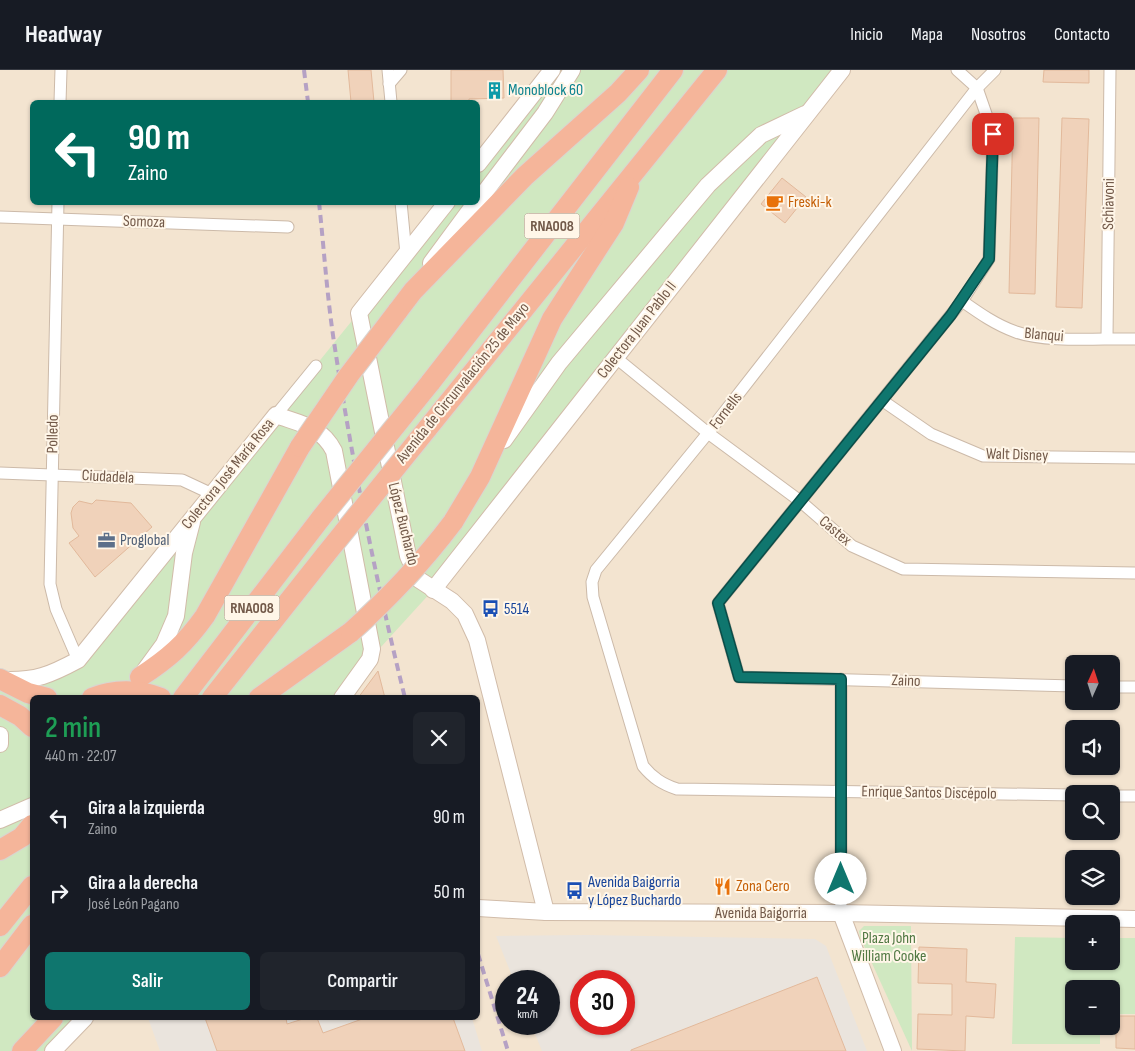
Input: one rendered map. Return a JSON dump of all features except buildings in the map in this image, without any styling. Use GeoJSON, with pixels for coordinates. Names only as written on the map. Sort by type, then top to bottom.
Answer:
{"type":"FeatureCollection","features":[{"type":"Feature","properties":{"kind":"highway"},"geometry":{"type":"LineString","coordinates":[[140,677],[170,658],[186,642],[205,616],[300,448],[349,375],[413,291],[525,176],[618,93],[639,70]]}},
{"type":"Feature","properties":{"kind":"highway","name":"Avenida de Circunvalación 25 de Mayo"},"geometry":{"type":"LineString","coordinates":[[185,695],[320,518],[430,383],[673,70]]}},
{"type":"Feature","properties":{"kind":"highway","name":"Avenida de Circunvalación 25 de Mayo"},"geometry":{"type":"LineString","coordinates":[[214,695],[716,70]]}},
{"type":"Feature","properties":{"kind":"highway"},"geometry":{"type":"LineString","coordinates":[[263,695],[351,632],[392,595],[423,561],[453,522],[480,477],[552,319],[614,223],[638,166]]}},
{"type":"Feature","properties":{"kind":"highway"},"geometry":{"type":"LineString","coordinates":[[1,680],[38,695]]}},
{"type":"Feature","properties":{"kind":"highway"},"geometry":{"type":"LineString","coordinates":[[100,695],[141,692],[151,695]]}},
{"type":"Feature","properties":{"kind":"highway"},"geometry":{"type":"LineString","coordinates":[[0,704],[20,716],[30,725]]}},
{"type":"Feature","properties":{"kind":"highway"},"geometry":{"type":"LineString","coordinates":[[0,850],[22,837],[30,827]]}},
{"type":"Feature","properties":{"kind":"highway"},"geometry":{"type":"LineString","coordinates":[[0,926],[30,888]]}},
{"type":"Feature","properties":{"kind":"highway"},"geometry":{"type":"LineString","coordinates":[[0,967],[30,928]]}},
{"type":"Feature","properties":{"kind":"highway"},"geometry":{"type":"LineString","coordinates":[[22,1051],[51,1020]]}},
{"type":"Feature","properties":{"kind":"main road"},"geometry":{"type":"LineString","coordinates":[[480,161],[552,70]]}},
{"type":"Feature","properties":{"kind":"main road"},"geometry":{"type":"LineString","coordinates":[[480,198],[545,113],[572,70]]}},
{"type":"Feature","properties":{"kind":"main road","name":"Colectora Juan Pablo II"},"geometry":{"type":"LineString","coordinates":[[433,590],[842,70]]}},
{"type":"Feature","properties":{"kind":"main road"},"geometry":{"type":"LineString","coordinates":[[480,477],[519,416],[559,363],[708,185],[761,134],[809,112]]}},
{"type":"Feature","properties":{"kind":"main road"},"geometry":{"type":"LineString","coordinates":[[406,254],[445,205]]}},
{"type":"Feature","properties":{"kind":"main road"},"geometry":{"type":"LineString","coordinates":[[413,291],[438,252],[475,205]]}},
{"type":"Feature","properties":{"kind":"main road","name":"López Buchardo"},"geometry":{"type":"LineString","coordinates":[[406,254],[359,313],[408,556],[418,579],[452,601],[465,614],[477,640],[546,912]]}},
{"type":"Feature","properties":{"kind":"main road"},"geometry":{"type":"LineString","coordinates":[[276,415],[315,429],[327,438],[334,451],[372,641],[370,659],[343,695]]}},
{"type":"Feature","properties":{"kind":"main road","name":"Colectora José María Rosa"},"geometry":{"type":"LineString","coordinates":[[1,680],[29,681],[50,675],[78,660],[276,415]]}},
{"type":"Feature","properties":{"kind":"main road"},"geometry":{"type":"LineString","coordinates":[[100,695],[140,677],[164,644],[176,616],[184,553],[194,515]]}},
{"type":"Feature","properties":{"kind":"main road"},"geometry":{"type":"LineString","coordinates":[[0,735],[0,744]]}},
{"type":"Feature","properties":{"kind":"main road"},"geometry":{"type":"LineString","coordinates":[[0,820],[30,807]]}},
{"type":"Feature","properties":{"kind":"main road","name":"Avenida Baigorria"},"geometry":{"type":"LineString","coordinates":[[480,908],[546,912],[841,914],[1135,919]]}},
{"type":"Feature","properties":{"kind":"main road"},"geometry":{"type":"LineString","coordinates":[[841,914],[893,1051]]}},
{"type":"Feature","properties":{"kind":"main road"},"geometry":{"type":"LineString","coordinates":[[53,1051],[83,1020]]}},
{"type":"Feature","properties":{"kind":"street"},"geometry":{"type":"LineString","coordinates":[[60,100],[61,70]]}},
{"type":"Feature","properties":{"kind":"street"},"geometry":{"type":"LineString","coordinates":[[388,70],[391,100]]}},
{"type":"Feature","properties":{"kind":"street"},"geometry":{"type":"LineString","coordinates":[[389,84],[401,70]]}},
{"type":"Feature","properties":{"kind":"street"},"geometry":{"type":"LineString","coordinates":[[800,501],[883,402],[962,301],[989,259],[993,134],[977,88],[956,70]]}},
{"type":"Feature","properties":{"kind":"street","name":"Fornells"},"geometry":{"type":"LineString","coordinates":[[642,766],[593,597],[592,582],[596,570],[708,433],[977,88],[995,70]]}},
{"type":"Feature","properties":{"kind":"street","name":"Schiavoni"},"geometry":{"type":"LineString","coordinates":[[1107,338],[1110,70]]}},
{"type":"Feature","properties":{"kind":"street","name":"Polledo"},"geometry":{"type":"LineString","coordinates":[[58,205],[50,584],[56,610],[78,660]]}},
{"type":"Feature","properties":{"kind":"street"},"geometry":{"type":"LineString","coordinates":[[401,205],[406,254]]}},
{"type":"Feature","properties":{"kind":"street","name":"Somoza"},"geometry":{"type":"LineString","coordinates":[[0,218],[288,228]]}},
{"type":"Feature","properties":{"kind":"street","name":"Blanqui"},"geometry":{"type":"LineString","coordinates":[[962,301],[991,321],[1016,332],[1037,336],[1135,339]]}},
{"type":"Feature","properties":{"kind":"street","name":"Castex"},"geometry":{"type":"LineString","coordinates":[[615,358],[708,433],[800,501],[852,546],[904,568],[1135,573]]}},
{"type":"Feature","properties":{"kind":"street","name":"Colectora José María Rosa"},"geometry":{"type":"LineString","coordinates":[[276,415],[316,366]]}},
{"type":"Feature","properties":{"kind":"street","name":"Walt Disney"},"geometry":{"type":"LineString","coordinates":[[883,402],[931,434],[983,456],[1135,458]]}},
{"type":"Feature","properties":{"kind":"street","name":"Ciudadela"},"geometry":{"type":"LineString","coordinates":[[0,473],[182,480],[212,494]]}},
{"type":"Feature","properties":{"kind":"street","name":"Zaino"},"geometry":{"type":"LineString","coordinates":[[800,501],[718,603],[739,677],[1065,686]]}},
{"type":"Feature","properties":{"kind":"street"},"geometry":{"type":"LineString","coordinates":[[841,679],[841,914]]}},
{"type":"Feature","properties":{"kind":"street"},"geometry":{"type":"LineString","coordinates":[[1120,687],[1135,687]]}},
{"type":"Feature","properties":{"kind":"street","name":"Enrique Santos Discépolo"},"geometry":{"type":"LineString","coordinates":[[642,766],[657,780],[677,789],[1065,795]]}},
{"type":"Feature","properties":{"kind":"street"},"geometry":{"type":"LineString","coordinates":[[1120,796],[1135,796]]}},
{"type":"Feature","properties":{"kind":"shaded area"},"geometry":{"type":"Polygon","coordinates":[[[0,70],[1135,70],[1135,1051],[0,1051],[0,70]]]}},
{"type":"Feature","properties":{"kind":"shaded area"},"geometry":{"type":"Polygon","coordinates":[[[587,935],[815,939],[826,946],[867,1051],[542,1051],[535,1035],[560,1035],[560,970],[510,970],[496,936],[587,935]]]}},
{"type":"Feature","properties":{"kind":"shaded area"},"geometry":{"type":"Polygon","coordinates":[[[149,1020],[473,1020],[482,1051],[160,1051],[149,1020]]]}},
{"type":"Feature","properties":{"kind":"green space"},"geometry":{"type":"Polygon","coordinates":[[[552,70],[842,70],[433,590],[370,659],[343,695],[30,695],[30,1020],[83,1020],[53,1051],[0,1051],[0,683],[78,660],[445,205],[480,205],[480,161],[552,70]]]}},
{"type":"Feature","properties":{"kind":"green space","name":"Plaza John William Cooke"},"geometry":{"type":"Polygon","coordinates":[[[864,926],[911,926],[912,1051],[860,937],[859,931],[864,926]]]}},
{"type":"Feature","properties":{"kind":"green space"},"geometry":{"type":"Polygon","coordinates":[[[1015,937],[1065,938],[1065,970],[1120,970],[1120,938],[1135,938],[1135,1014],[1120,1014],[1120,980],[1065,980],[1065,1035],[1100,1035],[1100,1044],[1012,1044],[1015,937]]]}},
{"type":"Feature","properties":{"kind":"railway"},"geometry":{"type":"LineString","coordinates":[[304,70],[308,100]]}},
{"type":"Feature","properties":{"kind":"railway"},"geometry":{"type":"LineString","coordinates":[[319,205],[327,290],[341,387],[384,610],[404,695]]}},
{"type":"Feature","properties":{"kind":"railway"},"geometry":{"type":"LineString","coordinates":[[480,960],[508,1051]]}},
{"type":"Feature","properties":{"kind":"place","name":"Monoblock 60"},"geometry":{"type":"Point","coordinates":[494,90]}},
{"type":"Feature","properties":{"kind":"place","name":"Freski-k"},"geometry":{"type":"Point","coordinates":[774,202]}},
{"type":"Feature","properties":{"kind":"place","name":"Proglobal"},"geometry":{"type":"Point","coordinates":[106,540]}},
{"type":"Feature","properties":{"kind":"place","name":"5514"},"geometry":{"type":"Point","coordinates":[490,609]}},
{"type":"Feature","properties":{"kind":"place","name":"Zona Cero"},"geometry":{"type":"Point","coordinates":[722,886]}},
{"type":"Feature","properties":{"kind":"place","name":"Avenida Baigorria y López Buchardo"},"geometry":{"type":"Point","coordinates":[574,891]}},
{"type":"Feature","properties":{"kind":"route"},"geometry":{"type":"LineString","coordinates":[[841,879],[841,679],[739,677],[718,603],[883,402],[962,301],[989,259],[993,134]]}}]}
